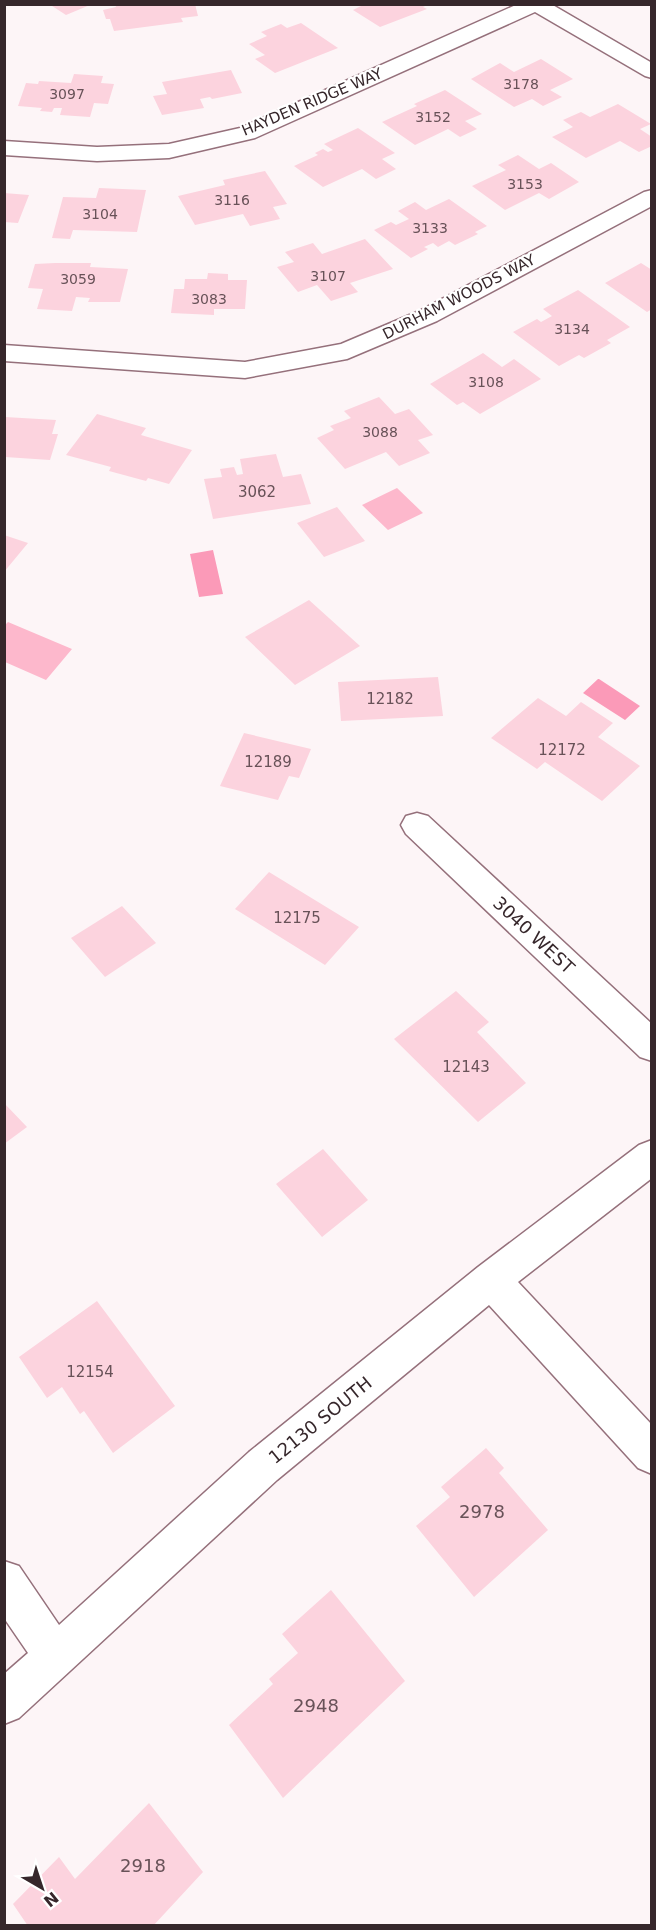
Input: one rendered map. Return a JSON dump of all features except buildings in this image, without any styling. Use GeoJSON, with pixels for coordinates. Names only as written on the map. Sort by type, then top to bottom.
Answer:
{"type":"FeatureCollection","features":[{"type":"Feature","properties":{"kind":"street"},"geometry":{"type":"LineString","coordinates":[[536,4],[651,72]]}},
{"type":"Feature","properties":{"kind":"street","name":"HAYDEN RIDGE WAY"},"geometry":{"type":"LineString","coordinates":[[4,148],[97,154],[169,150],[247,133],[536,4]]}},
{"type":"Feature","properties":{"kind":"street","name":"DURHAM WOODS WAY"},"geometry":{"type":"LineString","coordinates":[[4,353],[246,370],[348,351],[428,316],[651,197]]}},
{"type":"Feature","properties":{"kind":"street"},"geometry":{"type":"LineString","coordinates":[[246,370],[247,396]]}},
{"type":"Feature","properties":{"kind":"street","name":"3040 WEST"},"geometry":{"type":"LineString","coordinates":[[417,825],[651,1046]]}},
{"type":"Feature","properties":{"kind":"street","name":"12130 SOUTH"},"geometry":{"type":"LineString","coordinates":[[4,1703],[263,1466],[491,1280],[651,1156]]}},
{"type":"Feature","properties":{"kind":"street"},"geometry":{"type":"LineString","coordinates":[[491,1280],[651,1454]]}},
{"type":"Feature","properties":{"kind":"street"},"geometry":{"type":"LineString","coordinates":[[4,1581],[55,1656]]}},
{"type":"Feature","properties":{"kind":"shaded area"},"geometry":{"type":"Polygon","coordinates":[[[397,488],[423,513],[388,530],[362,505],[397,488]]]}},
{"type":"Feature","properties":{"kind":"shaded area"},"geometry":{"type":"Polygon","coordinates":[[[213,550],[223,594],[199,597],[190,554],[213,550]]]}},
{"type":"Feature","properties":{"kind":"shaded area"},"geometry":{"type":"Polygon","coordinates":[[[8,622],[72,649],[46,680],[5,662],[5,625],[8,622]]]}},
{"type":"Feature","properties":{"kind":"shaded area"},"geometry":{"type":"Polygon","coordinates":[[[598,679],[640,706],[625,720],[583,693],[598,679]]]}}]}
